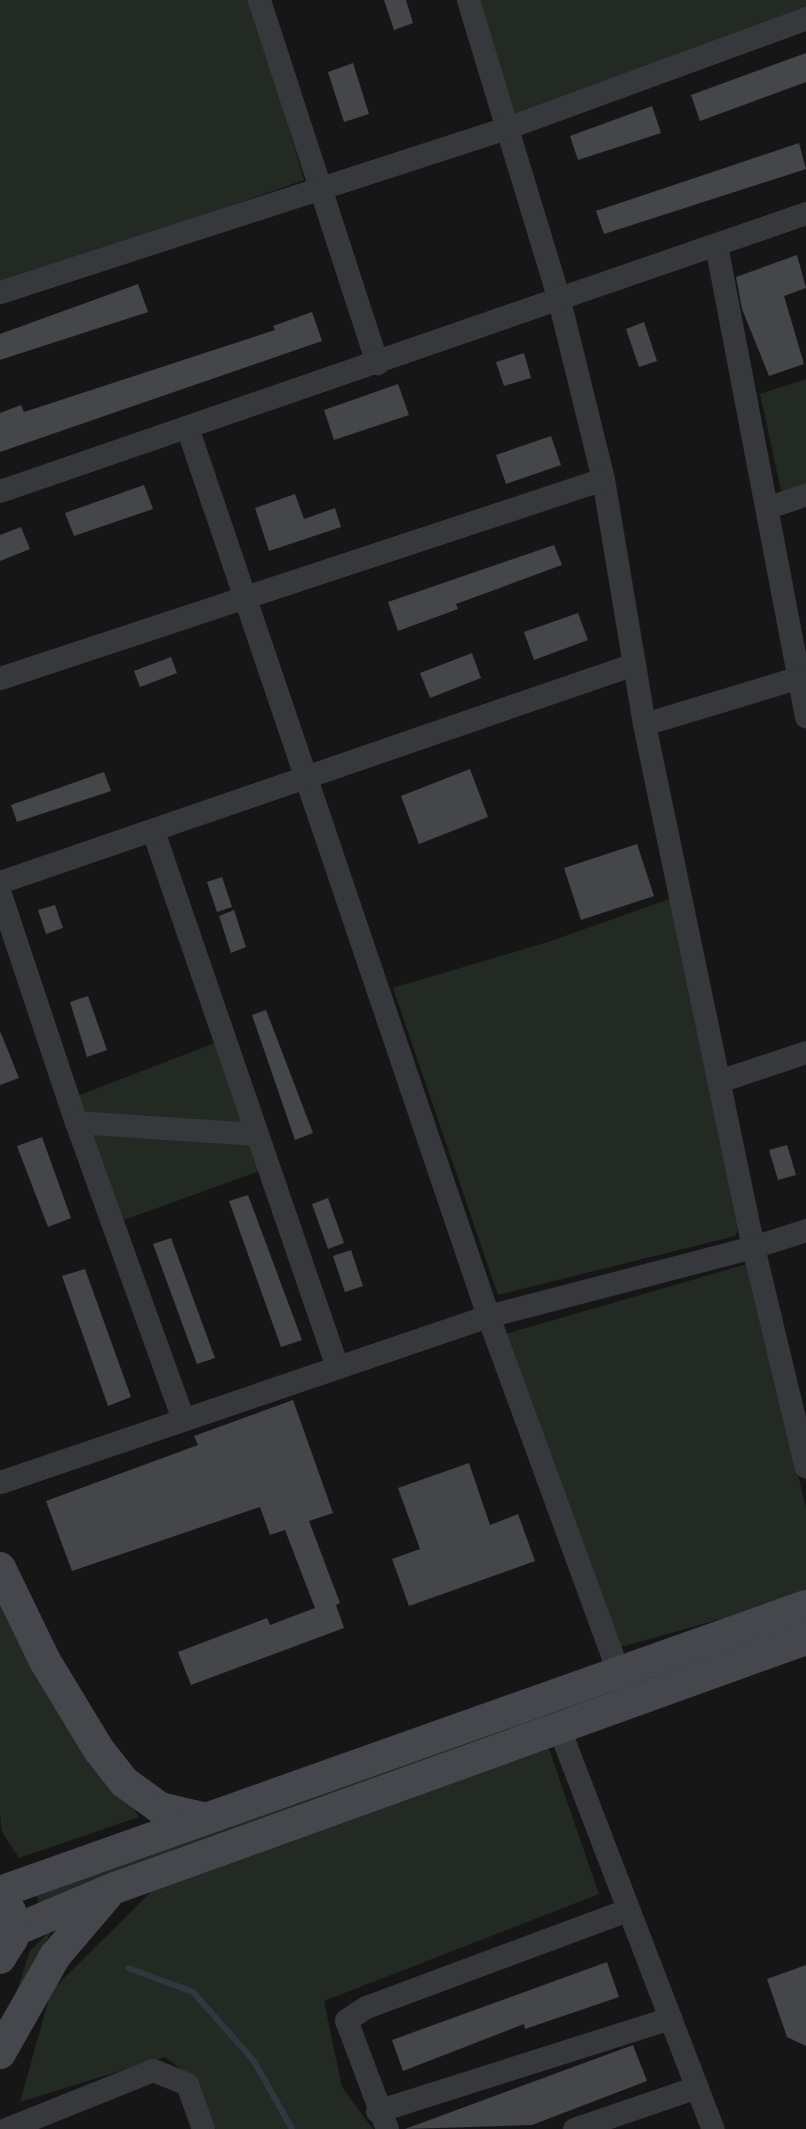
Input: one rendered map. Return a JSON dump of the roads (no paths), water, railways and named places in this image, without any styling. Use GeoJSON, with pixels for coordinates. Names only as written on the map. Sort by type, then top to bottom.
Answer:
{"type":"FeatureCollection","features":[{"type":"Feature","properties":{"kind":"main road"},"geometry":{"type":"LineString","coordinates":[[0,1567],[44,1661],[107,1761],[124,1782],[160,1808],[204,1818]]}},
{"type":"Feature","properties":{"kind":"main road"},"geometry":{"type":"LineString","coordinates":[[562,1713],[204,1818],[0,1894],[8,1907],[7,1944],[115,1888],[562,1713],[806,1606]]}},
{"type":"Feature","properties":{"kind":"main road"},"geometry":{"type":"LineString","coordinates":[[624,1687],[806,1639]]}},
{"type":"Feature","properties":{"kind":"main road"},"geometry":{"type":"LineString","coordinates":[[0,2053],[55,1956],[83,1918],[115,1888]]}},
{"type":"Feature","properties":{"kind":"street"},"geometry":{"type":"LineString","coordinates":[[259,0],[377,363]]}},
{"type":"Feature","properties":{"kind":"street"},"geometry":{"type":"LineString","coordinates":[[468,0],[558,296],[603,480],[644,724],[753,1247],[806,1467]]}},
{"type":"Feature","properties":{"kind":"street"},"geometry":{"type":"LineString","coordinates":[[0,292],[506,128],[806,18]]}},
{"type":"Feature","properties":{"kind":"street"},"geometry":{"type":"LineString","coordinates":[[0,491],[377,363],[558,296],[806,214]]}},
{"type":"Feature","properties":{"kind":"street"},"geometry":{"type":"LineString","coordinates":[[716,244],[802,677],[806,716]]}},
{"type":"Feature","properties":{"kind":"street"},"geometry":{"type":"LineString","coordinates":[[187,427],[488,1316],[624,1687]]}},
{"type":"Feature","properties":{"kind":"street"},"geometry":{"type":"LineString","coordinates":[[0,678],[603,480]]}},
{"type":"Feature","properties":{"kind":"street"},"geometry":{"type":"LineString","coordinates":[[769,507],[806,494]]}},
{"type":"Feature","properties":{"kind":"street"},"geometry":{"type":"LineString","coordinates":[[0,882],[634,664]]}},
{"type":"Feature","properties":{"kind":"street"},"geometry":{"type":"LineString","coordinates":[[644,724],[802,677]]}},
{"type":"Feature","properties":{"kind":"street"},"geometry":{"type":"LineString","coordinates":[[153,831],[337,1367]]}},
{"type":"Feature","properties":{"kind":"street"},"geometry":{"type":"LineString","coordinates":[[0,894],[76,1122],[183,1419]]}},
{"type":"Feature","properties":{"kind":"street"},"geometry":{"type":"LineString","coordinates":[[719,1081],[806,1052]]}},
{"type":"Feature","properties":{"kind":"street"},"geometry":{"type":"LineString","coordinates":[[76,1122],[257,1134]]}},
{"type":"Feature","properties":{"kind":"street"},"geometry":{"type":"LineString","coordinates":[[0,1482],[488,1316],[753,1247],[806,1230]]}},
{"type":"Feature","properties":{"kind":"street"},"geometry":{"type":"LineString","coordinates":[[562,1713],[627,1910],[713,2129]]}},
{"type":"Feature","properties":{"kind":"street"},"geometry":{"type":"LineString","coordinates":[[627,1910],[366,2007],[346,2020],[382,2120],[671,2018]]}},
{"type":"Feature","properties":{"kind":"street"},"geometry":{"type":"LineString","coordinates":[[6,2129],[153,2070],[187,2084],[203,2129]]}},
{"type":"Feature","properties":{"kind":"street"},"geometry":{"type":"LineString","coordinates":[[574,2129],[697,2087]]}},
{"type":"Feature","properties":{"kind":"waterway"},"geometry":{"type":"LineString","coordinates":[[128,1968],[193,1992],[254,2061],[292,2129]]}}]}
